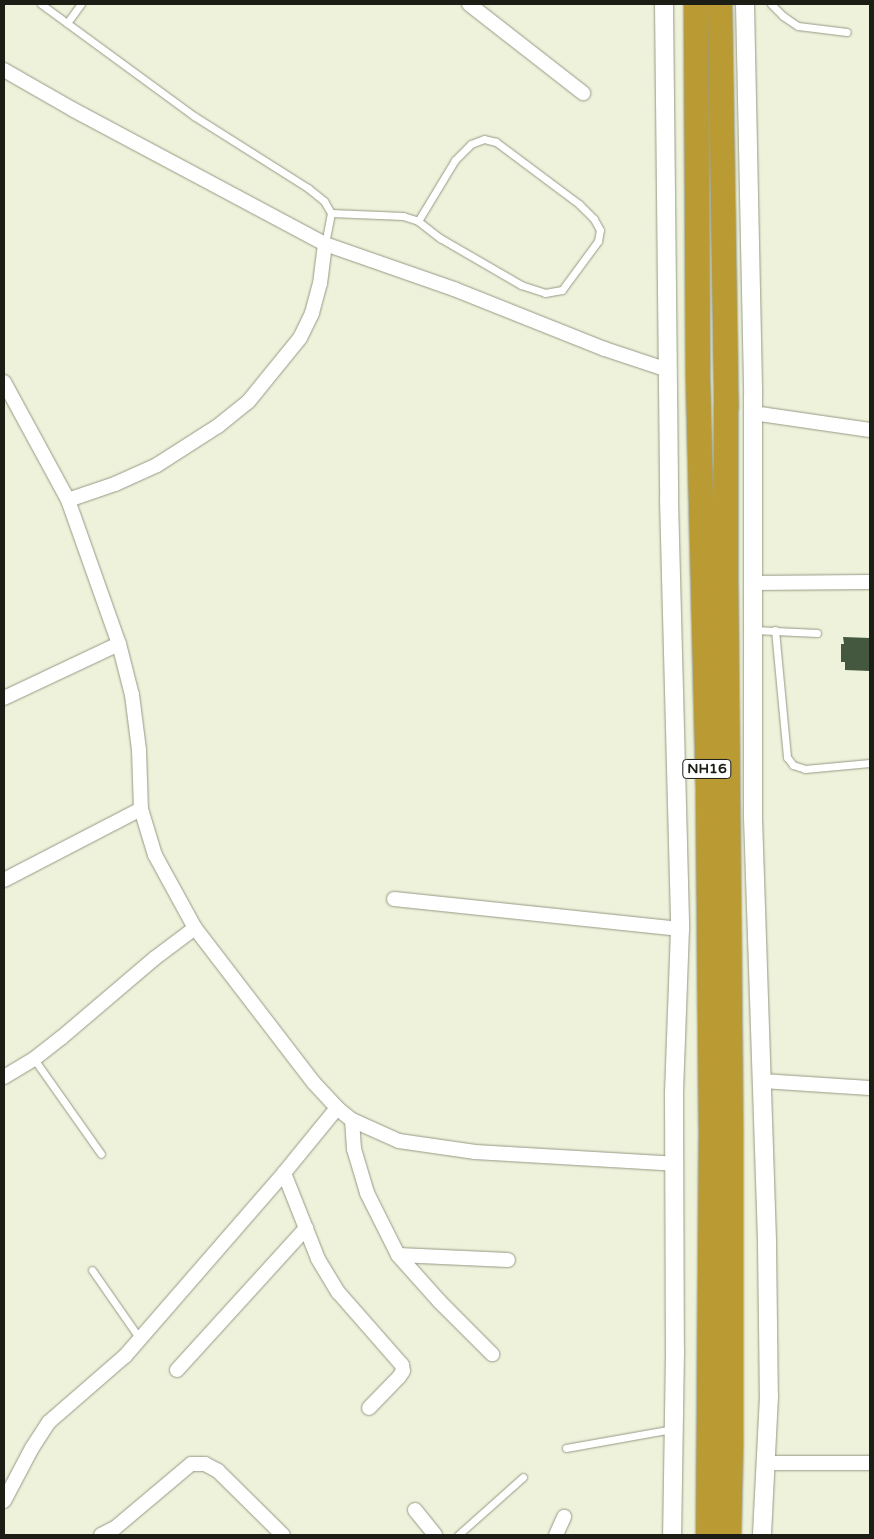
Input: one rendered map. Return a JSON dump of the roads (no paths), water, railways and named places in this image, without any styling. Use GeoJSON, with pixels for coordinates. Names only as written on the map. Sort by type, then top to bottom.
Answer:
{"type":"FeatureCollection","features":[{"type":"Feature","properties":{"kind":"highway","name":"NH16"},"geometry":{"type":"LineString","coordinates":[[696,4],[698,389],[708,796],[711,1128],[708,1535]]}},
{"type":"Feature","properties":{"kind":"highway","name":"NH16"},"geometry":{"type":"LineString","coordinates":[[720,4],[726,408],[731,1123],[731,1445],[729,1535]]}},
{"type":"Feature","properties":{"kind":"street"},"geometry":{"type":"LineString","coordinates":[[469,4],[583,93]]}},
{"type":"Feature","properties":{"kind":"street"},"geometry":{"type":"LineString","coordinates":[[664,4],[668,370],[680,929],[674,1094],[674,1428],[672,1535]]}},
{"type":"Feature","properties":{"kind":"street"},"geometry":{"type":"LineString","coordinates":[[745,4],[753,413],[754,818],[768,1243],[769,1396],[762,1535]]}},
{"type":"Feature","properties":{"kind":"street"},"geometry":{"type":"LineString","coordinates":[[4,70],[72,110],[325,244],[454,289],[605,350],[668,370]]}},
{"type":"Feature","properties":{"kind":"street"},"geometry":{"type":"LineString","coordinates":[[68,500],[115,484],[157,465],[218,426],[248,402],[300,338],[312,313],[320,284],[325,244]]}},
{"type":"Feature","properties":{"kind":"street"},"geometry":{"type":"LineString","coordinates":[[4,382],[68,500],[119,644],[133,705],[139,750],[141,809],[156,855],[195,928],[314,1083],[337,1108],[352,1120],[399,1141],[475,1152],[675,1164]]}},
{"type":"Feature","properties":{"kind":"street"},"geometry":{"type":"LineString","coordinates":[[753,413],[870,430]]}},
{"type":"Feature","properties":{"kind":"street"},"geometry":{"type":"LineString","coordinates":[[753,583],[870,582]]}},
{"type":"Feature","properties":{"kind":"street"},"geometry":{"type":"LineString","coordinates":[[4,698],[119,644]]}},
{"type":"Feature","properties":{"kind":"street"},"geometry":{"type":"LineString","coordinates":[[4,880],[141,809]]}},
{"type":"Feature","properties":{"kind":"street"},"geometry":{"type":"LineString","coordinates":[[394,899],[680,929]]}},
{"type":"Feature","properties":{"kind":"street"},"geometry":{"type":"LineString","coordinates":[[4,1076],[34,1060],[195,928]]}},
{"type":"Feature","properties":{"kind":"street"},"geometry":{"type":"LineString","coordinates":[[762,1081],[870,1088]]}},
{"type":"Feature","properties":{"kind":"street"},"geometry":{"type":"LineString","coordinates":[[4,1500],[32,1448],[50,1422],[125,1356],[284,1173],[337,1108]]}},
{"type":"Feature","properties":{"kind":"street"},"geometry":{"type":"LineString","coordinates":[[352,1120],[354,1149],[367,1193],[398,1255],[440,1302],[492,1354]]}},
{"type":"Feature","properties":{"kind":"street"},"geometry":{"type":"LineString","coordinates":[[284,1173],[318,1259],[338,1292],[402,1364],[403,1371],[399,1377],[369,1408]]}},
{"type":"Feature","properties":{"kind":"street"},"geometry":{"type":"LineString","coordinates":[[177,1370],[306,1228]]}},
{"type":"Feature","properties":{"kind":"street"},"geometry":{"type":"LineString","coordinates":[[398,1255],[508,1260]]}},
{"type":"Feature","properties":{"kind":"street"},"geometry":{"type":"LineString","coordinates":[[766,1463],[870,1463]]}},
{"type":"Feature","properties":{"kind":"street"},"geometry":{"type":"LineString","coordinates":[[101,1535],[115,1528],[191,1464],[205,1464],[218,1471],[275,1533]]}},
{"type":"Feature","properties":{"kind":"street"},"geometry":{"type":"LineString","coordinates":[[415,1510],[435,1535]]}},
{"type":"Feature","properties":{"kind":"street"},"geometry":{"type":"LineString","coordinates":[[556,1535],[564,1517]]}},
{"type":"Feature","properties":{"kind":"lane"},"geometry":{"type":"LineString","coordinates":[[41,4],[194,116],[308,188],[324,201],[331,213],[325,244]]}},
{"type":"Feature","properties":{"kind":"lane"},"geometry":{"type":"LineString","coordinates":[[66,23],[81,4]]}},
{"type":"Feature","properties":{"kind":"lane"},"geometry":{"type":"LineString","coordinates":[[771,4],[783,16],[798,26],[847,32]]}},
{"type":"Feature","properties":{"kind":"lane"},"geometry":{"type":"LineString","coordinates":[[331,213],[403,216],[418,221],[440,238],[521,285],[545,293],[562,290],[598,241],[600,230],[594,219],[579,204],[496,142],[484,139],[471,144],[455,160],[418,221]]}},
{"type":"Feature","properties":{"kind":"lane"},"geometry":{"type":"LineString","coordinates":[[753,630],[817,634]]}},
{"type":"Feature","properties":{"kind":"lane"},"geometry":{"type":"LineString","coordinates":[[775,630],[786,744],[788,757],[793,765],[806,770],[870,763]]}},
{"type":"Feature","properties":{"kind":"lane"},"geometry":{"type":"LineString","coordinates":[[34,1060],[101,1154]]}},
{"type":"Feature","properties":{"kind":"lane"},"geometry":{"type":"LineString","coordinates":[[92,1270],[140,1339]]}},
{"type":"Feature","properties":{"kind":"lane"},"geometry":{"type":"LineString","coordinates":[[566,1448],[674,1428]]}},
{"type":"Feature","properties":{"kind":"lane"},"geometry":{"type":"LineString","coordinates":[[458,1535],[523,1477]]}}]}
